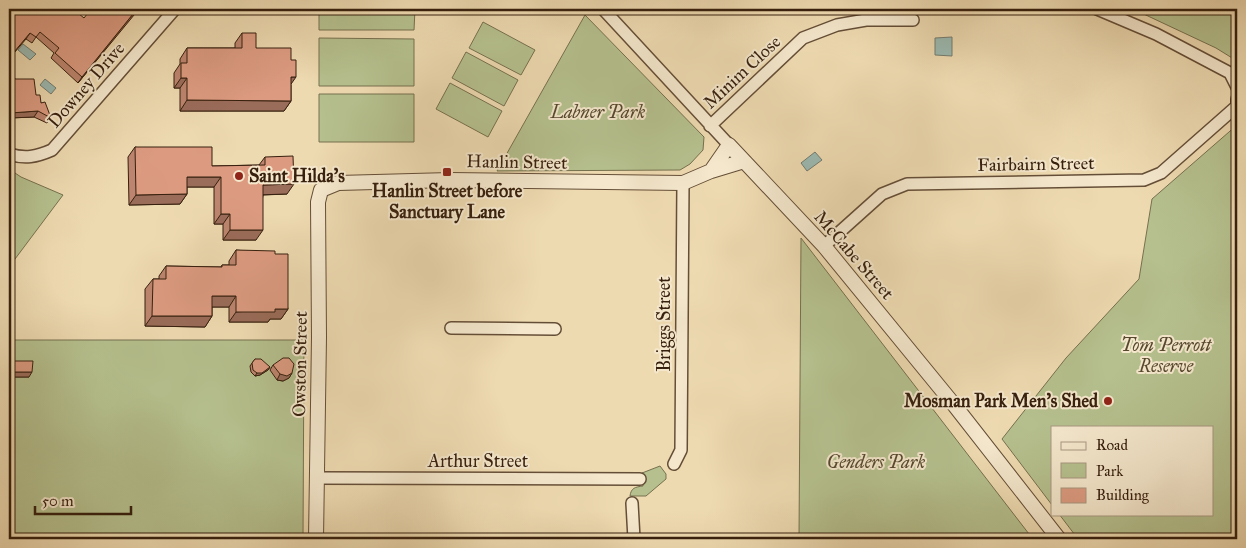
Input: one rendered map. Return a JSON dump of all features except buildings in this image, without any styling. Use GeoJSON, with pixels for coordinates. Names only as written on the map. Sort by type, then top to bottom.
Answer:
{"type":"FeatureCollection","features":[{"type":"Feature","properties":{"kind":"street","name":"Downey Drive"},"geometry":{"type":"LineString","coordinates":[[9,154],[31,158],[52,150],[175,9]]}},
{"type":"Feature","properties":{"kind":"street","name":"McCabe Street"},"geometry":{"type":"LineString","coordinates":[[604,9],[710,126],[824,246],[955,406],[1059,539]]}},
{"type":"Feature","properties":{"kind":"street"},"geometry":{"type":"LineString","coordinates":[[1096,9],[1156,34],[1230,73],[1237,87]]}},
{"type":"Feature","properties":{"kind":"street","name":"Minim Close"},"geometry":{"type":"LineString","coordinates":[[710,126],[803,38],[837,25],[866,20],[913,20]]}},
{"type":"Feature","properties":{"kind":"street","name":"Fairbairn Street"},"geometry":{"type":"LineString","coordinates":[[824,246],[882,194],[908,184],[1144,180],[1161,173],[1237,106],[1237,100]]}},
{"type":"Feature","properties":{"kind":"street"},"geometry":{"type":"LineString","coordinates":[[711,171],[729,145]]}},
{"type":"Feature","properties":{"kind":"street","name":"Hanlin Street"},"geometry":{"type":"LineString","coordinates":[[321,190],[338,183],[450,180],[683,183],[711,171],[744,161]]}},
{"type":"Feature","properties":{"kind":"street","name":"Briggs Street"},"geometry":{"type":"LineString","coordinates":[[674,464],[681,450],[683,183]]}},
{"type":"Feature","properties":{"kind":"street","name":"Owston Street"},"geometry":{"type":"LineString","coordinates":[[316,539],[319,337],[318,202],[321,190]]}},
{"type":"Feature","properties":{"kind":"street"},"geometry":{"type":"LineString","coordinates":[[451,328],[555,329]]}},
{"type":"Feature","properties":{"kind":"street","name":"Arthur Street"},"geometry":{"type":"LineString","coordinates":[[316,478],[640,479]]}},
{"type":"Feature","properties":{"kind":"street"},"geometry":{"type":"LineString","coordinates":[[632,503],[634,539]]}},
{"type":"Feature","properties":{"kind":"green space"},"geometry":{"type":"Polygon","coordinates":[[[319,9],[415,9],[414,30],[319,30],[319,9]]]}},
{"type":"Feature","properties":{"kind":"green space"},"geometry":{"type":"Polygon","coordinates":[[[1133,9],[1237,9],[1237,61],[1216,48],[1133,9]]]}},
{"type":"Feature","properties":{"kind":"green space","name":"Labner Park"},"geometry":{"type":"Polygon","coordinates":[[[585,15],[704,137],[703,150],[690,164],[680,170],[497,171],[585,15]]]}},
{"type":"Feature","properties":{"kind":"green space"},"geometry":{"type":"Polygon","coordinates":[[[483,22],[535,50],[521,75],[469,48],[483,22]]]}},
{"type":"Feature","properties":{"kind":"green space"},"geometry":{"type":"Polygon","coordinates":[[[319,38],[414,39],[414,86],[319,86],[319,38]]]}},
{"type":"Feature","properties":{"kind":"green space"},"geometry":{"type":"Polygon","coordinates":[[[466,52],[518,80],[504,106],[452,78],[466,52]]]}},
{"type":"Feature","properties":{"kind":"green space"},"geometry":{"type":"Polygon","coordinates":[[[450,83],[502,111],[488,137],[436,109],[450,83]]]}},
{"type":"Feature","properties":{"kind":"green space"},"geometry":{"type":"Polygon","coordinates":[[[319,94],[414,94],[414,142],[319,142],[319,94]]]}},
{"type":"Feature","properties":{"kind":"green space","name":"Tom Perrott Reserve"},"geometry":{"type":"Polygon","coordinates":[[[1237,125],[1237,539],[1078,539],[1061,516],[1214,516],[1214,426],[1051,426],[1051,504],[1002,439],[1066,358],[1139,279],[1152,199],[1237,125]]]}},
{"type":"Feature","properties":{"kind":"green space"},"geometry":{"type":"Polygon","coordinates":[[[9,169],[21,177],[63,195],[9,267],[9,169]]]}},
{"type":"Feature","properties":{"kind":"green space","name":"Genders Park"},"geometry":{"type":"Polygon","coordinates":[[[801,238],[1029,534],[1024,539],[799,539],[801,238]]]}},
{"type":"Feature","properties":{"kind":"green space"},"geometry":{"type":"Polygon","coordinates":[[[9,340],[304,340],[303,539],[9,539],[9,340]]]}},
{"type":"Feature","properties":{"kind":"green space"},"geometry":{"type":"Polygon","coordinates":[[[660,466],[666,474],[666,479],[646,496],[630,496],[634,488],[643,486],[642,473],[660,466]]]}},
{"type":"Feature","properties":{"kind":"water"},"geometry":{"type":"Polygon","coordinates":[[[952,37],[952,56],[935,55],[935,38],[952,37]]]}},
{"type":"Feature","properties":{"kind":"water"},"geometry":{"type":"Polygon","coordinates":[[[23,44],[36,54],[30,60],[18,50],[23,44]]]}},
{"type":"Feature","properties":{"kind":"water"},"geometry":{"type":"Polygon","coordinates":[[[45,79],[56,88],[51,94],[40,85],[45,79]]]}},
{"type":"Feature","properties":{"kind":"water"},"geometry":{"type":"Polygon","coordinates":[[[815,152],[822,160],[807,171],[801,163],[815,152]]]}},
{"type":"Feature","properties":{"kind":"place","name":"Hanlin Street before Sanctuary Lane"},"geometry":{"type":"Point","coordinates":[447,172]}},
{"type":"Feature","properties":{"kind":"place","name":"Saint Hilda's"},"geometry":{"type":"Point","coordinates":[239,176]}},
{"type":"Feature","properties":{"kind":"place","name":"Mosman Park Men's Shed"},"geometry":{"type":"Point","coordinates":[1108,401]}}]}
